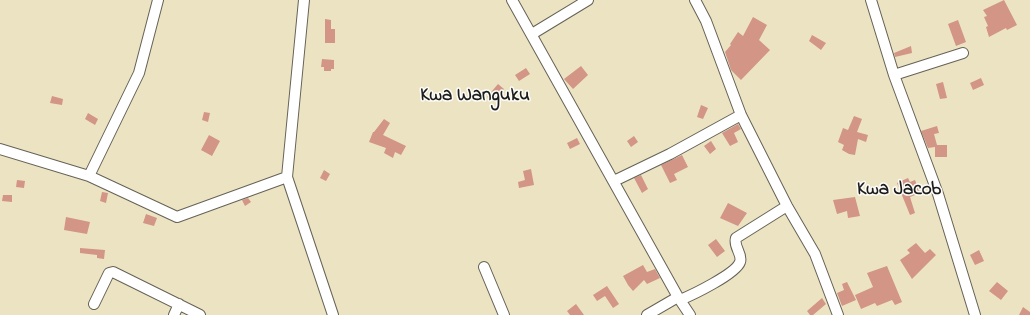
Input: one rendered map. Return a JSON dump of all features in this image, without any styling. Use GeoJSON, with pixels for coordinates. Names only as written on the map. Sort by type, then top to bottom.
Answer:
{"type":"FeatureCollection","features":[{"type":"Feature","properties":{"kind":"street"},"geometry":{"type":"LineString","coordinates":[[89,176],[139,73],[158,0]]}},
{"type":"Feature","properties":{"kind":"street"},"geometry":{"type":"LineString","coordinates":[[304,0],[287,177],[330,314]]}},
{"type":"Feature","properties":{"kind":"street"},"geometry":{"type":"LineString","coordinates":[[512,0],[679,298],[690,315]]}},
{"type":"Feature","properties":{"kind":"street"},"geometry":{"type":"LineString","coordinates":[[532,34],[588,0]]}},
{"type":"Feature","properties":{"kind":"street"},"geometry":{"type":"LineString","coordinates":[[695,0],[706,21],[741,115],[787,206],[815,254],[838,315]]}},
{"type":"Feature","properties":{"kind":"street"},"geometry":{"type":"LineString","coordinates":[[871,0],[894,75],[938,194],[975,315]]}},
{"type":"Feature","properties":{"kind":"street"},"geometry":{"type":"LineString","coordinates":[[894,75],[963,53]]}},
{"type":"Feature","properties":{"kind":"street"},"geometry":{"type":"LineString","coordinates":[[614,181],[670,154],[741,115]]}},
{"type":"Feature","properties":{"kind":"street"},"geometry":{"type":"LineString","coordinates":[[0,149],[89,176],[179,218],[198,208],[287,177]]}},
{"type":"Feature","properties":{"kind":"street"},"geometry":{"type":"LineString","coordinates":[[647,315],[679,298],[713,284],[736,268],[741,262],[741,256],[736,246],[736,238],[787,206]]}},
{"type":"Feature","properties":{"kind":"street"},"geometry":{"type":"LineString","coordinates":[[484,267],[504,315]]}},
{"type":"Feature","properties":{"kind":"street"},"geometry":{"type":"LineString","coordinates":[[94,304],[106,278],[109,273],[113,272],[200,315]]}},
{"type":"Feature","properties":{"kind":"street"},"geometry":{"type":"LineString","coordinates":[[174,315],[179,304]]}},
{"type":"Feature","properties":{"kind":"building"},"geometry":{"type":"Polygon","coordinates":[[[1004,0],[1017,25],[1007,30],[1006,28],[989,37],[986,27],[988,26],[984,17],[987,16],[983,10],[1004,0]]]}},
{"type":"Feature","properties":{"kind":"building"},"geometry":{"type":"Polygon","coordinates":[[[753,17],[767,25],[759,40],[770,50],[741,80],[731,70],[725,52],[731,45],[730,44],[738,32],[743,36],[753,17]]]}},
{"type":"Feature","properties":{"kind":"building"},"geometry":{"type":"Polygon","coordinates":[[[325,19],[331,20],[331,29],[335,29],[335,43],[325,43],[325,19]]]}},
{"type":"Feature","properties":{"kind":"building"},"geometry":{"type":"Polygon","coordinates":[[[958,20],[966,42],[956,46],[948,24],[958,20]]]}},
{"type":"Feature","properties":{"kind":"building"},"geometry":{"type":"Polygon","coordinates":[[[812,35],[826,43],[821,50],[809,41],[812,35]]]}},
{"type":"Feature","properties":{"kind":"building"},"geometry":{"type":"Polygon","coordinates":[[[911,46],[912,53],[895,57],[894,53],[911,46]]]}},
{"type":"Feature","properties":{"kind":"building"},"geometry":{"type":"Polygon","coordinates":[[[322,59],[334,60],[334,69],[331,69],[331,71],[324,71],[324,67],[321,67],[322,59]]]}},
{"type":"Feature","properties":{"kind":"building"},"geometry":{"type":"Polygon","coordinates":[[[581,66],[588,75],[573,89],[564,79],[581,66]]]}},
{"type":"Feature","properties":{"kind":"building"},"geometry":{"type":"Polygon","coordinates":[[[526,68],[530,74],[519,81],[515,75],[526,68]]]}},
{"type":"Feature","properties":{"kind":"building"},"geometry":{"type":"Polygon","coordinates":[[[981,78],[984,85],[973,90],[970,83],[981,78]]]}},
{"type":"Feature","properties":{"kind":"building"},"geometry":{"type":"Polygon","coordinates":[[[943,82],[947,98],[940,99],[936,84],[943,82]]]}},
{"type":"Feature","properties":{"kind":"building"},"geometry":{"type":"Polygon","coordinates":[[[498,84],[504,89],[494,102],[487,97],[498,84]]]}},
{"type":"Feature","properties":{"kind":"building"},"geometry":{"type":"Polygon","coordinates":[[[52,96],[63,99],[62,105],[50,103],[52,96]]]}},
{"type":"Feature","properties":{"kind":"building"},"geometry":{"type":"Polygon","coordinates":[[[701,105],[708,108],[703,119],[697,117],[701,105]]]}},
{"type":"Feature","properties":{"kind":"building"},"geometry":{"type":"Polygon","coordinates":[[[204,112],[210,113],[208,122],[202,120],[204,112]]]}},
{"type":"Feature","properties":{"kind":"building"},"geometry":{"type":"Polygon","coordinates":[[[88,113],[98,119],[95,125],[85,119],[88,113]]]}},
{"type":"Feature","properties":{"kind":"building"},"geometry":{"type":"Polygon","coordinates":[[[854,116],[862,119],[857,132],[868,135],[866,142],[858,139],[855,155],[849,154],[842,150],[844,145],[838,142],[843,128],[848,130],[854,116]]]}},
{"type":"Feature","properties":{"kind":"building"},"geometry":{"type":"Polygon","coordinates":[[[384,119],[390,123],[383,135],[406,146],[401,155],[395,152],[393,158],[384,153],[386,148],[369,142],[373,132],[384,119]]]}},
{"type":"Feature","properties":{"kind":"building"},"geometry":{"type":"Polygon","coordinates":[[[738,124],[741,129],[734,133],[738,142],[730,146],[722,133],[738,124]]]}},
{"type":"Feature","properties":{"kind":"building"},"geometry":{"type":"Polygon","coordinates":[[[937,126],[939,133],[934,134],[937,145],[947,145],[947,157],[935,157],[935,147],[928,148],[921,131],[937,126]]]}},
{"type":"Feature","properties":{"kind":"building"},"geometry":{"type":"Polygon","coordinates":[[[209,135],[220,141],[212,156],[201,150],[209,135]]]}},
{"type":"Feature","properties":{"kind":"building"},"geometry":{"type":"Polygon","coordinates":[[[634,136],[638,142],[631,147],[627,141],[634,136]]]}},
{"type":"Feature","properties":{"kind":"building"},"geometry":{"type":"Polygon","coordinates":[[[577,138],[580,144],[570,149],[567,143],[577,138]]]}},
{"type":"Feature","properties":{"kind":"building"},"geometry":{"type":"Polygon","coordinates":[[[711,141],[716,149],[710,154],[704,146],[711,141]]]}},
{"type":"Feature","properties":{"kind":"building"},"geometry":{"type":"Polygon","coordinates":[[[682,155],[688,167],[674,174],[677,180],[670,183],[661,165],[682,155]]]}},
{"type":"Feature","properties":{"kind":"building"},"geometry":{"type":"Polygon","coordinates":[[[531,169],[534,185],[519,188],[518,182],[525,180],[523,171],[531,169]]]}},
{"type":"Feature","properties":{"kind":"building"},"geometry":{"type":"Polygon","coordinates":[[[324,170],[330,174],[326,181],[320,178],[324,170]]]}},
{"type":"Feature","properties":{"kind":"building"},"geometry":{"type":"Polygon","coordinates":[[[641,175],[648,189],[642,193],[634,178],[641,175]]]}},
{"type":"Feature","properties":{"kind":"building"},"geometry":{"type":"Polygon","coordinates":[[[908,178],[910,182],[915,180],[920,193],[910,197],[915,213],[910,215],[897,183],[908,178]]]}},
{"type":"Feature","properties":{"kind":"building"},"geometry":{"type":"Polygon","coordinates":[[[17,180],[25,181],[24,188],[16,187],[17,180]]]}},
{"type":"Feature","properties":{"kind":"building"},"geometry":{"type":"Polygon","coordinates":[[[102,192],[108,193],[106,203],[100,201],[102,192]]]}},
{"type":"Feature","properties":{"kind":"building"},"geometry":{"type":"Polygon","coordinates":[[[3,195],[12,195],[12,202],[2,201],[3,195]]]}},
{"type":"Feature","properties":{"kind":"building"},"geometry":{"type":"Polygon","coordinates":[[[855,197],[860,216],[848,218],[847,211],[837,214],[833,200],[855,197]]]}},
{"type":"Feature","properties":{"kind":"building"},"geometry":{"type":"Polygon","coordinates":[[[248,198],[251,202],[245,206],[242,200],[248,198]]]}},
{"type":"Feature","properties":{"kind":"building"},"geometry":{"type":"Polygon","coordinates":[[[728,203],[747,213],[738,226],[720,218],[728,203]]]}},
{"type":"Feature","properties":{"kind":"building"},"geometry":{"type":"Polygon","coordinates":[[[146,214],[157,218],[154,226],[143,223],[146,214]]]}},
{"type":"Feature","properties":{"kind":"building"},"geometry":{"type":"Polygon","coordinates":[[[66,217],[90,222],[87,234],[64,230],[66,217]]]}},
{"type":"Feature","properties":{"kind":"building"},"geometry":{"type":"Polygon","coordinates":[[[716,239],[725,251],[717,257],[708,245],[716,239]]]}},
{"type":"Feature","properties":{"kind":"building"},"geometry":{"type":"Polygon","coordinates":[[[916,243],[925,253],[930,249],[936,255],[912,279],[900,260],[910,253],[907,250],[916,243]]]}},
{"type":"Feature","properties":{"kind":"building"},"geometry":{"type":"Polygon","coordinates":[[[80,248],[105,250],[104,259],[97,258],[97,255],[80,253],[80,248]]]}},
{"type":"Feature","properties":{"kind":"building"},"geometry":{"type":"Polygon","coordinates":[[[979,250],[984,261],[975,265],[970,255],[979,250]]]}},
{"type":"Feature","properties":{"kind":"building"},"geometry":{"type":"Polygon","coordinates":[[[643,265],[647,272],[655,269],[660,278],[647,284],[644,280],[633,291],[623,276],[643,265]]]}},
{"type":"Feature","properties":{"kind":"building"},"geometry":{"type":"Polygon","coordinates":[[[887,266],[902,302],[895,305],[892,300],[877,306],[875,303],[861,309],[855,295],[873,287],[867,273],[887,266]]]}},
{"type":"Feature","properties":{"kind":"building"},"geometry":{"type":"Polygon","coordinates":[[[847,282],[856,300],[842,306],[837,293],[844,290],[842,284],[847,282]]]}},
{"type":"Feature","properties":{"kind":"building"},"geometry":{"type":"Polygon","coordinates":[[[997,282],[1008,291],[1001,300],[989,291],[997,282]]]}},
{"type":"Feature","properties":{"kind":"building"},"geometry":{"type":"Polygon","coordinates":[[[607,286],[619,304],[613,308],[605,296],[597,301],[593,295],[607,286]]]}},
{"type":"Feature","properties":{"kind":"building"},"geometry":{"type":"Polygon","coordinates":[[[822,298],[826,304],[813,315],[810,315],[807,311],[822,298]]]}},
{"type":"Feature","properties":{"kind":"building"},"geometry":{"type":"Polygon","coordinates":[[[576,304],[584,315],[570,315],[567,311],[576,304]]]}},
{"type":"Feature","properties":{"kind":"building"},"geometry":{"type":"Polygon","coordinates":[[[1023,307],[1030,312],[1030,315],[1019,315],[1023,307]]]}},
{"type":"Feature","properties":{"kind":"district","name":"Kwa Wanguku"},"geometry":{"type":"Point","coordinates":[475,97]}},
{"type":"Feature","properties":{"kind":"district","name":"Kwa Jacob"},"geometry":{"type":"Point","coordinates":[899,191]}}]}
